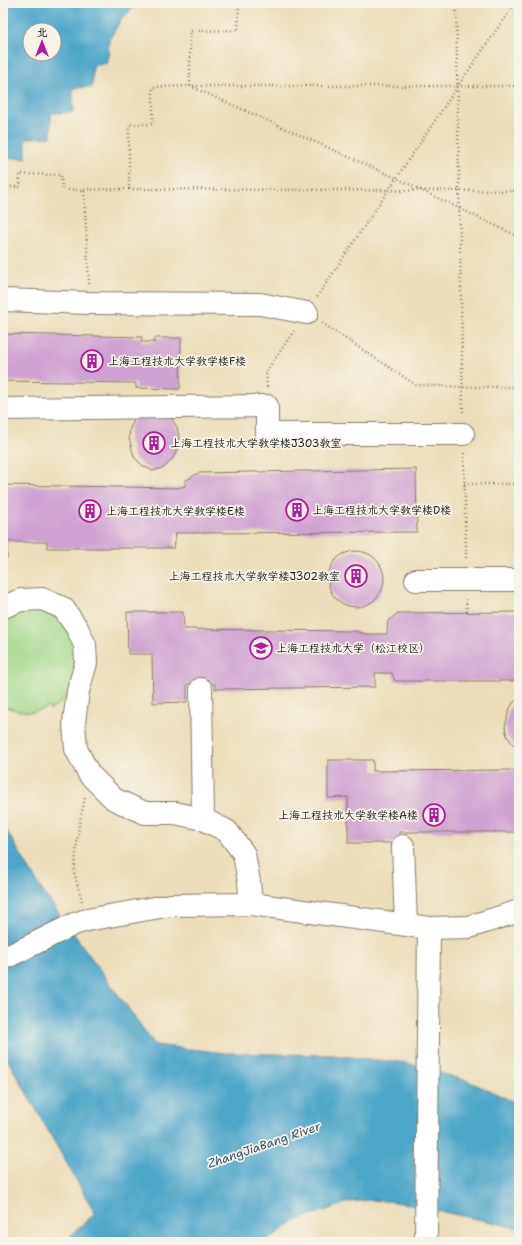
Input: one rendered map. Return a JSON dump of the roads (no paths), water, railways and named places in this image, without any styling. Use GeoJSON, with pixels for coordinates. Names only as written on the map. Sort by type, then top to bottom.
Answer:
{"type":"FeatureCollection","features":[{"type":"Feature","properties":{"kind":"lane"},"geometry":{"type":"LineString","coordinates":[[3,300],[90,303],[260,304],[307,313]]}},
{"type":"Feature","properties":{"kind":"lane"},"geometry":{"type":"LineString","coordinates":[[3,409],[267,406],[268,434],[463,434]]}},
{"type":"Feature","properties":{"kind":"lane"},"geometry":{"type":"LineString","coordinates":[[416,580],[519,580]]}},
{"type":"Feature","properties":{"kind":"lane"},"geometry":{"type":"LineString","coordinates":[[3,607],[21,600],[42,599],[63,608],[77,628],[85,645],[86,663],[78,691],[74,730],[76,749],[90,774],[114,799],[145,813],[176,813],[202,819],[227,832],[244,854],[251,904]]}},
{"type":"Feature","properties":{"kind":"lane"},"geometry":{"type":"LineString","coordinates":[[201,688],[202,819]]}},
{"type":"Feature","properties":{"kind":"lane"},"geometry":{"type":"LineString","coordinates":[[403,846],[406,924]]}},
{"type":"Feature","properties":{"kind":"lane"},"geometry":{"type":"LineString","coordinates":[[3,959],[80,922],[171,905],[251,904],[429,928],[469,927],[519,911]]}},
{"type":"Feature","properties":{"kind":"lane"},"geometry":{"type":"LineString","coordinates":[[426,1238],[429,928]]}},
{"type":"Feature","properties":{"kind":"water"},"geometry":{"type":"Polygon","coordinates":[[[8,3],[139,3],[122,18],[109,40],[108,63],[93,66],[92,87],[73,88],[73,112],[51,113],[51,137],[26,138],[26,158],[3,158],[3,23],[5,21],[8,3]]]}},
{"type":"Feature","properties":{"kind":"water","name":"ZhangJiaBang River"},"geometry":{"type":"Polygon","coordinates":[[[3,824],[41,889],[155,1045],[225,1053],[332,1055],[407,1063],[468,1081],[519,1104],[519,1228],[396,1202],[372,1200],[349,1202],[293,1222],[265,1242],[64,1242],[95,1213],[5,1055],[8,1040],[3,1030],[3,824]]]}},
{"type":"Feature","properties":{"kind":"place","name":"上海工程技术大学教学楼F楼"},"geometry":{"type":"Point","coordinates":[92,361]}},
{"type":"Feature","properties":{"kind":"place","name":"上海工程技术大学教学楼J303教室"},"geometry":{"type":"Point","coordinates":[154,443]}},
{"type":"Feature","properties":{"kind":"place","name":"上海工程技术大学教学楼D楼"},"geometry":{"type":"Point","coordinates":[297,510]}},
{"type":"Feature","properties":{"kind":"place","name":"上海工程技术大学教学楼E楼"},"geometry":{"type":"Point","coordinates":[90,511]}},
{"type":"Feature","properties":{"kind":"place","name":"上海工程技术大学教学楼J302教室"},"geometry":{"type":"Point","coordinates":[356,576]}},
{"type":"Feature","properties":{"kind":"place","name":"上海工程技术大学（松江校区）"},"geometry":{"type":"Point","coordinates":[261,648]}},
{"type":"Feature","properties":{"kind":"place","name":"上海工程技术大学教学楼A楼"},"geometry":{"type":"Point","coordinates":[434,815]}}]}
